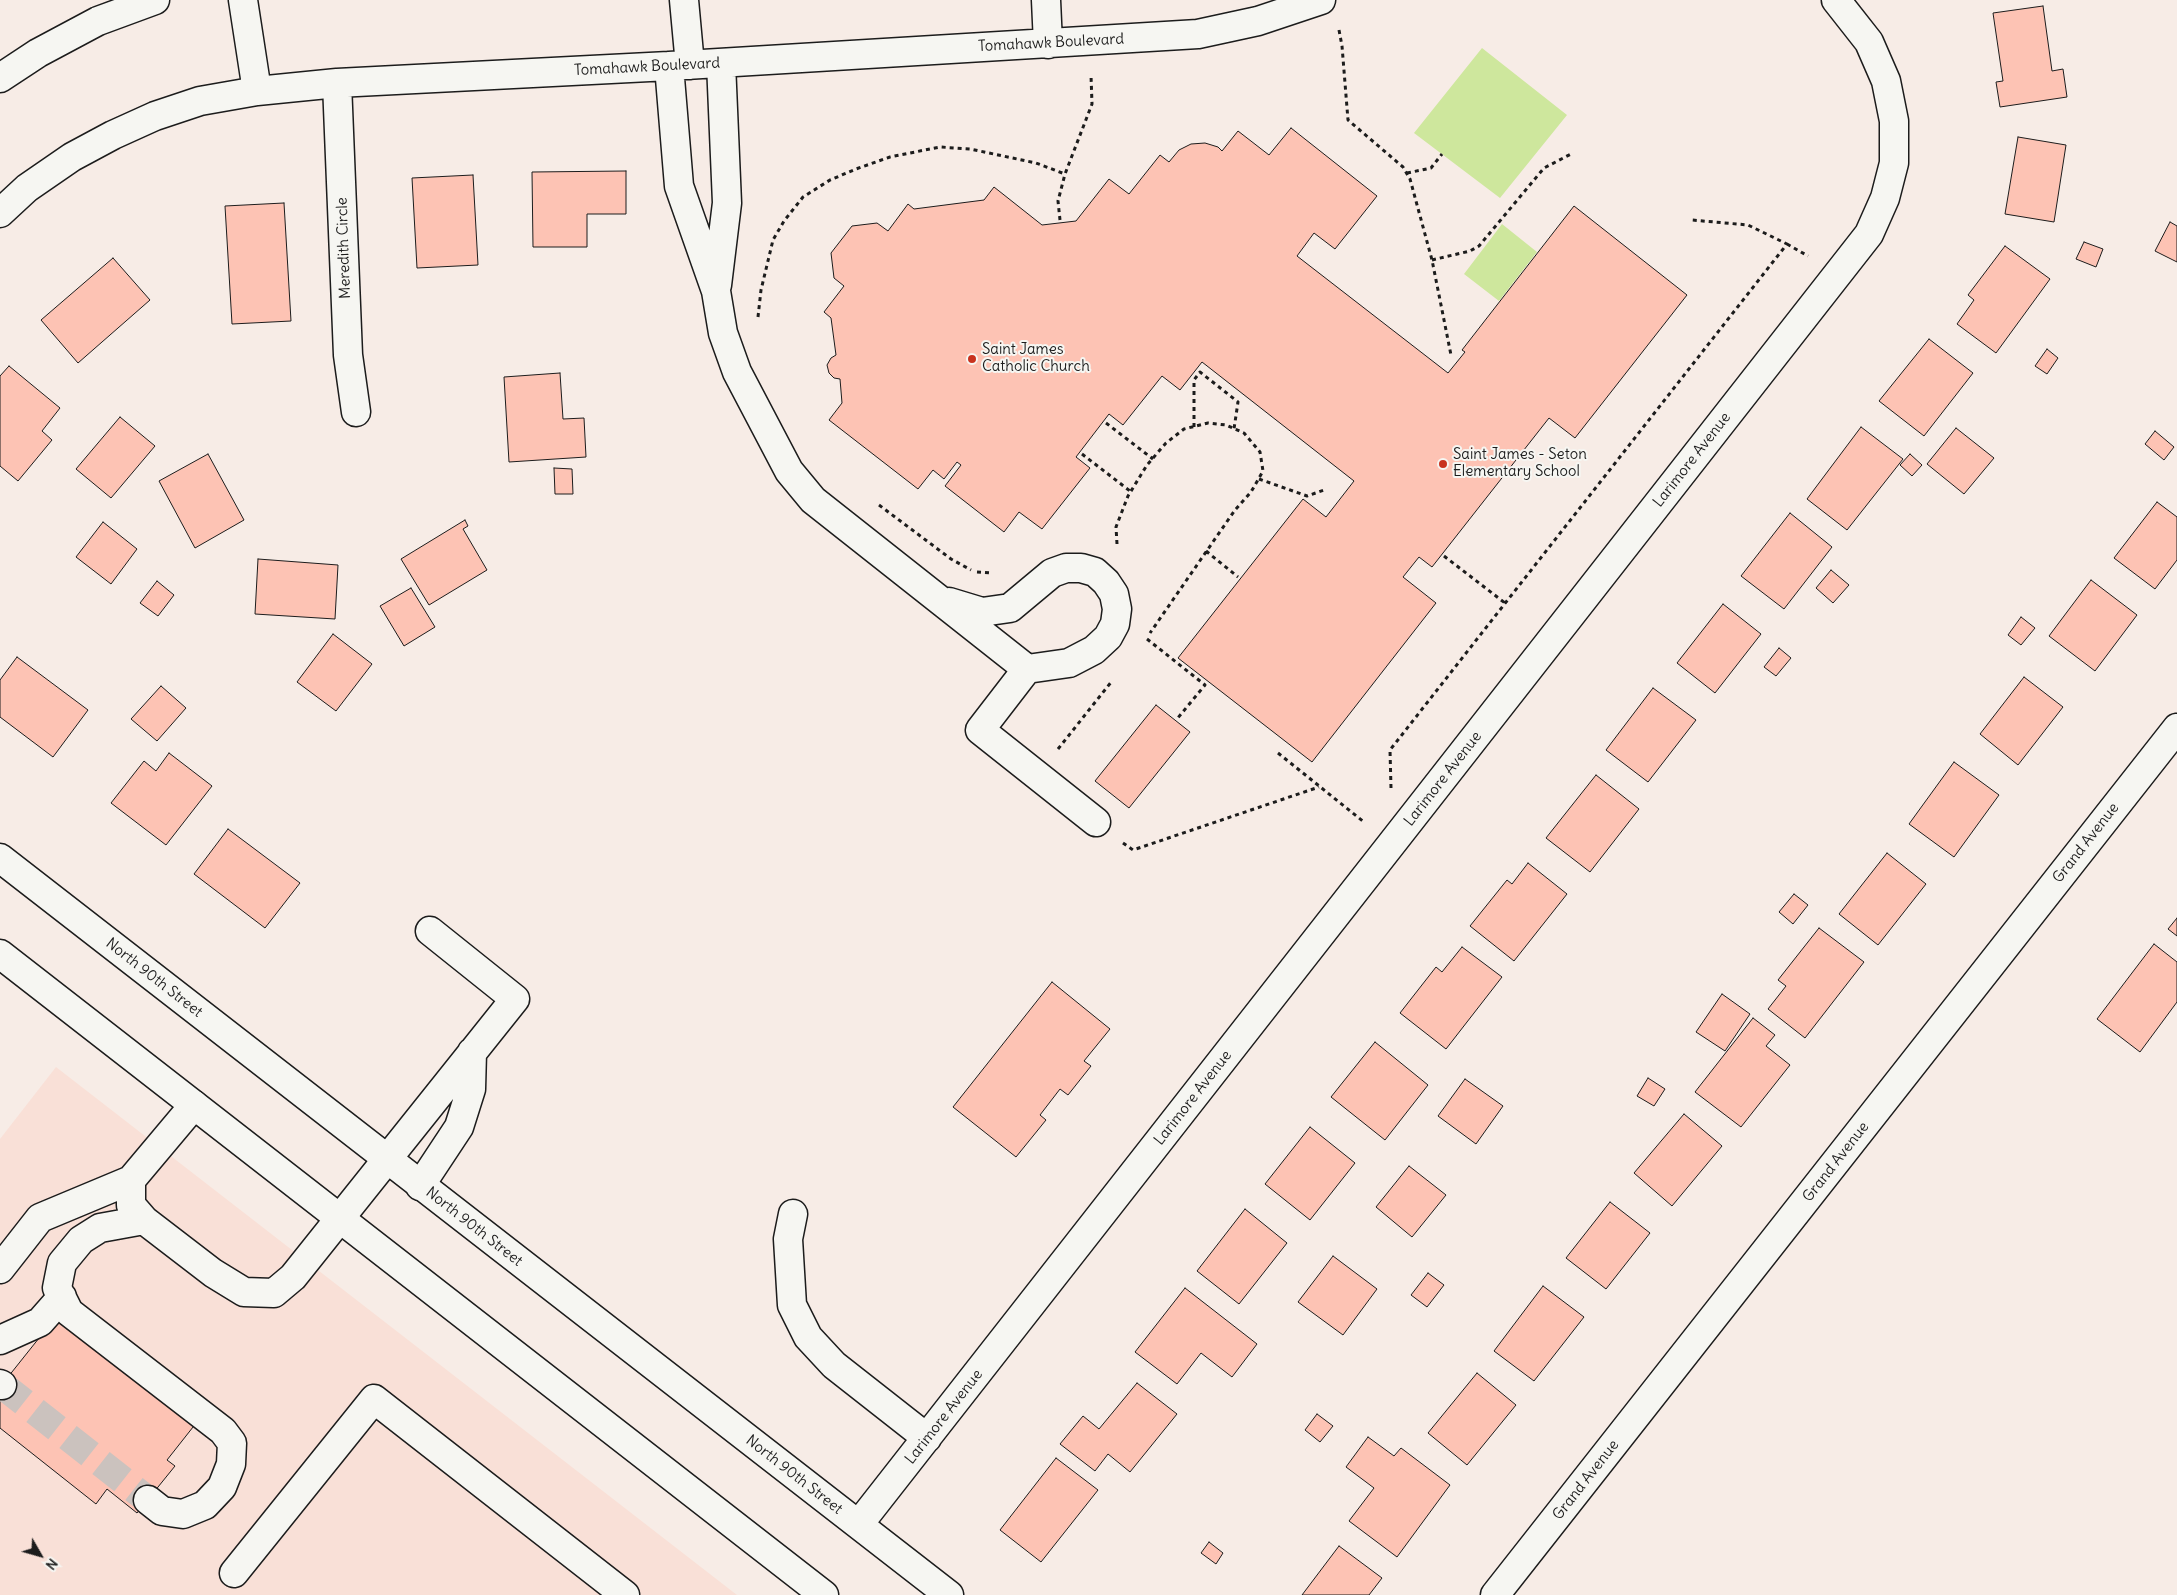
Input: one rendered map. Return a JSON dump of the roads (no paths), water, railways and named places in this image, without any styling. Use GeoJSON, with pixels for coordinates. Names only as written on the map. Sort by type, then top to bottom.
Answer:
{"type":"FeatureCollection","features":[{"type":"Feature","properties":{"kind":"street"},"geometry":{"type":"LineString","coordinates":[[0,78],[38,53],[98,21],[154,0]]}},
{"type":"Feature","properties":{"kind":"street"},"geometry":{"type":"LineString","coordinates":[[243,0],[256,91]]}},
{"type":"Feature","properties":{"kind":"street"},"geometry":{"type":"LineString","coordinates":[[684,0],[679,65],[679,186],[716,291],[723,333],[737,372],[792,476],[813,500],[1027,670]]}},
{"type":"Feature","properties":{"kind":"street"},"geometry":{"type":"LineString","coordinates":[[1046,0],[1048,44]]}},
{"type":"Feature","properties":{"kind":"street","name":"Tomahawk Boulevard"},"geometry":{"type":"LineString","coordinates":[[0,213],[27,188],[72,157],[113,135],[155,116],[200,101],[256,91],[337,83],[720,63],[1198,34],[1258,21],[1321,0]]}},
{"type":"Feature","properties":{"kind":"street","name":"Larimore Avenue"},"geometry":{"type":"LineString","coordinates":[[859,1524],[1869,234],[1885,198],[1894,163],[1894,122],[1886,81],[1869,42],[1836,0]]}},
{"type":"Feature","properties":{"kind":"street"},"geometry":{"type":"LineString","coordinates":[[716,291],[727,203],[720,63]]}},
{"type":"Feature","properties":{"kind":"street","name":"Meredith Circle"},"geometry":{"type":"LineString","coordinates":[[337,83],[348,355],[356,412]]}},
{"type":"Feature","properties":{"kind":"street"},"geometry":{"type":"LineString","coordinates":[[938,599],[982,612],[1010,608],[1052,573],[1066,568],[1081,568],[1095,572],[1106,582],[1114,594],[1117,609],[1115,624],[1108,637],[1094,650],[1069,663],[1027,670],[980,730],[1096,822]]}},
{"type":"Feature","properties":{"kind":"street","name":"Grand Avenue"},"geometry":{"type":"LineString","coordinates":[[1495,1595],[2177,728]]}},
{"type":"Feature","properties":{"kind":"street","name":"North 90th Street"},"geometry":{"type":"LineString","coordinates":[[0,858],[949,1595]]}},
{"type":"Feature","properties":{"kind":"street"},"geometry":{"type":"LineString","coordinates":[[131,1180],[131,1205],[144,1220],[213,1273],[244,1292],[274,1293],[293,1277],[515,999],[430,931]]}},
{"type":"Feature","properties":{"kind":"street"},"geometry":{"type":"LineString","coordinates":[[0,954],[824,1595]]}},
{"type":"Feature","properties":{"kind":"street"},"geometry":{"type":"LineString","coordinates":[[420,1186],[459,1127],[471,1089],[472,1052]]}},
{"type":"Feature","properties":{"kind":"street"},"geometry":{"type":"LineString","coordinates":[[0,1269],[40,1218],[131,1180],[194,1105]]}},
{"type":"Feature","properties":{"kind":"street"},"geometry":{"type":"LineString","coordinates":[[793,1214],[788,1239],[792,1305],[808,1338],[834,1366],[927,1438]]}},
{"type":"Feature","properties":{"kind":"street"},"geometry":{"type":"LineString","coordinates":[[144,1220],[100,1228],[81,1240],[62,1263],[57,1288],[69,1312],[223,1431],[232,1443],[232,1464],[222,1487],[205,1505],[183,1514],[162,1511],[148,1500]]}},
{"type":"Feature","properties":{"kind":"street"},"geometry":{"type":"LineString","coordinates":[[0,1340],[40,1322],[62,1297]]}},
{"type":"Feature","properties":{"kind":"street"},"geometry":{"type":"LineString","coordinates":[[234,1573],[374,1399],[626,1595]]}},
{"type":"Feature","properties":{"kind":"tunnel"},"geometry":{"type":"LineString","coordinates":[[2,1385],[148,1500]]}},
{"type":"Feature","properties":{"kind":"place","name":"Saint James Catholic Church"},"geometry":{"type":"Point","coordinates":[972,359]}},
{"type":"Feature","properties":{"kind":"place","name":"Saint James - Seton Elementary School"},"geometry":{"type":"Point","coordinates":[1443,464]}}]}
